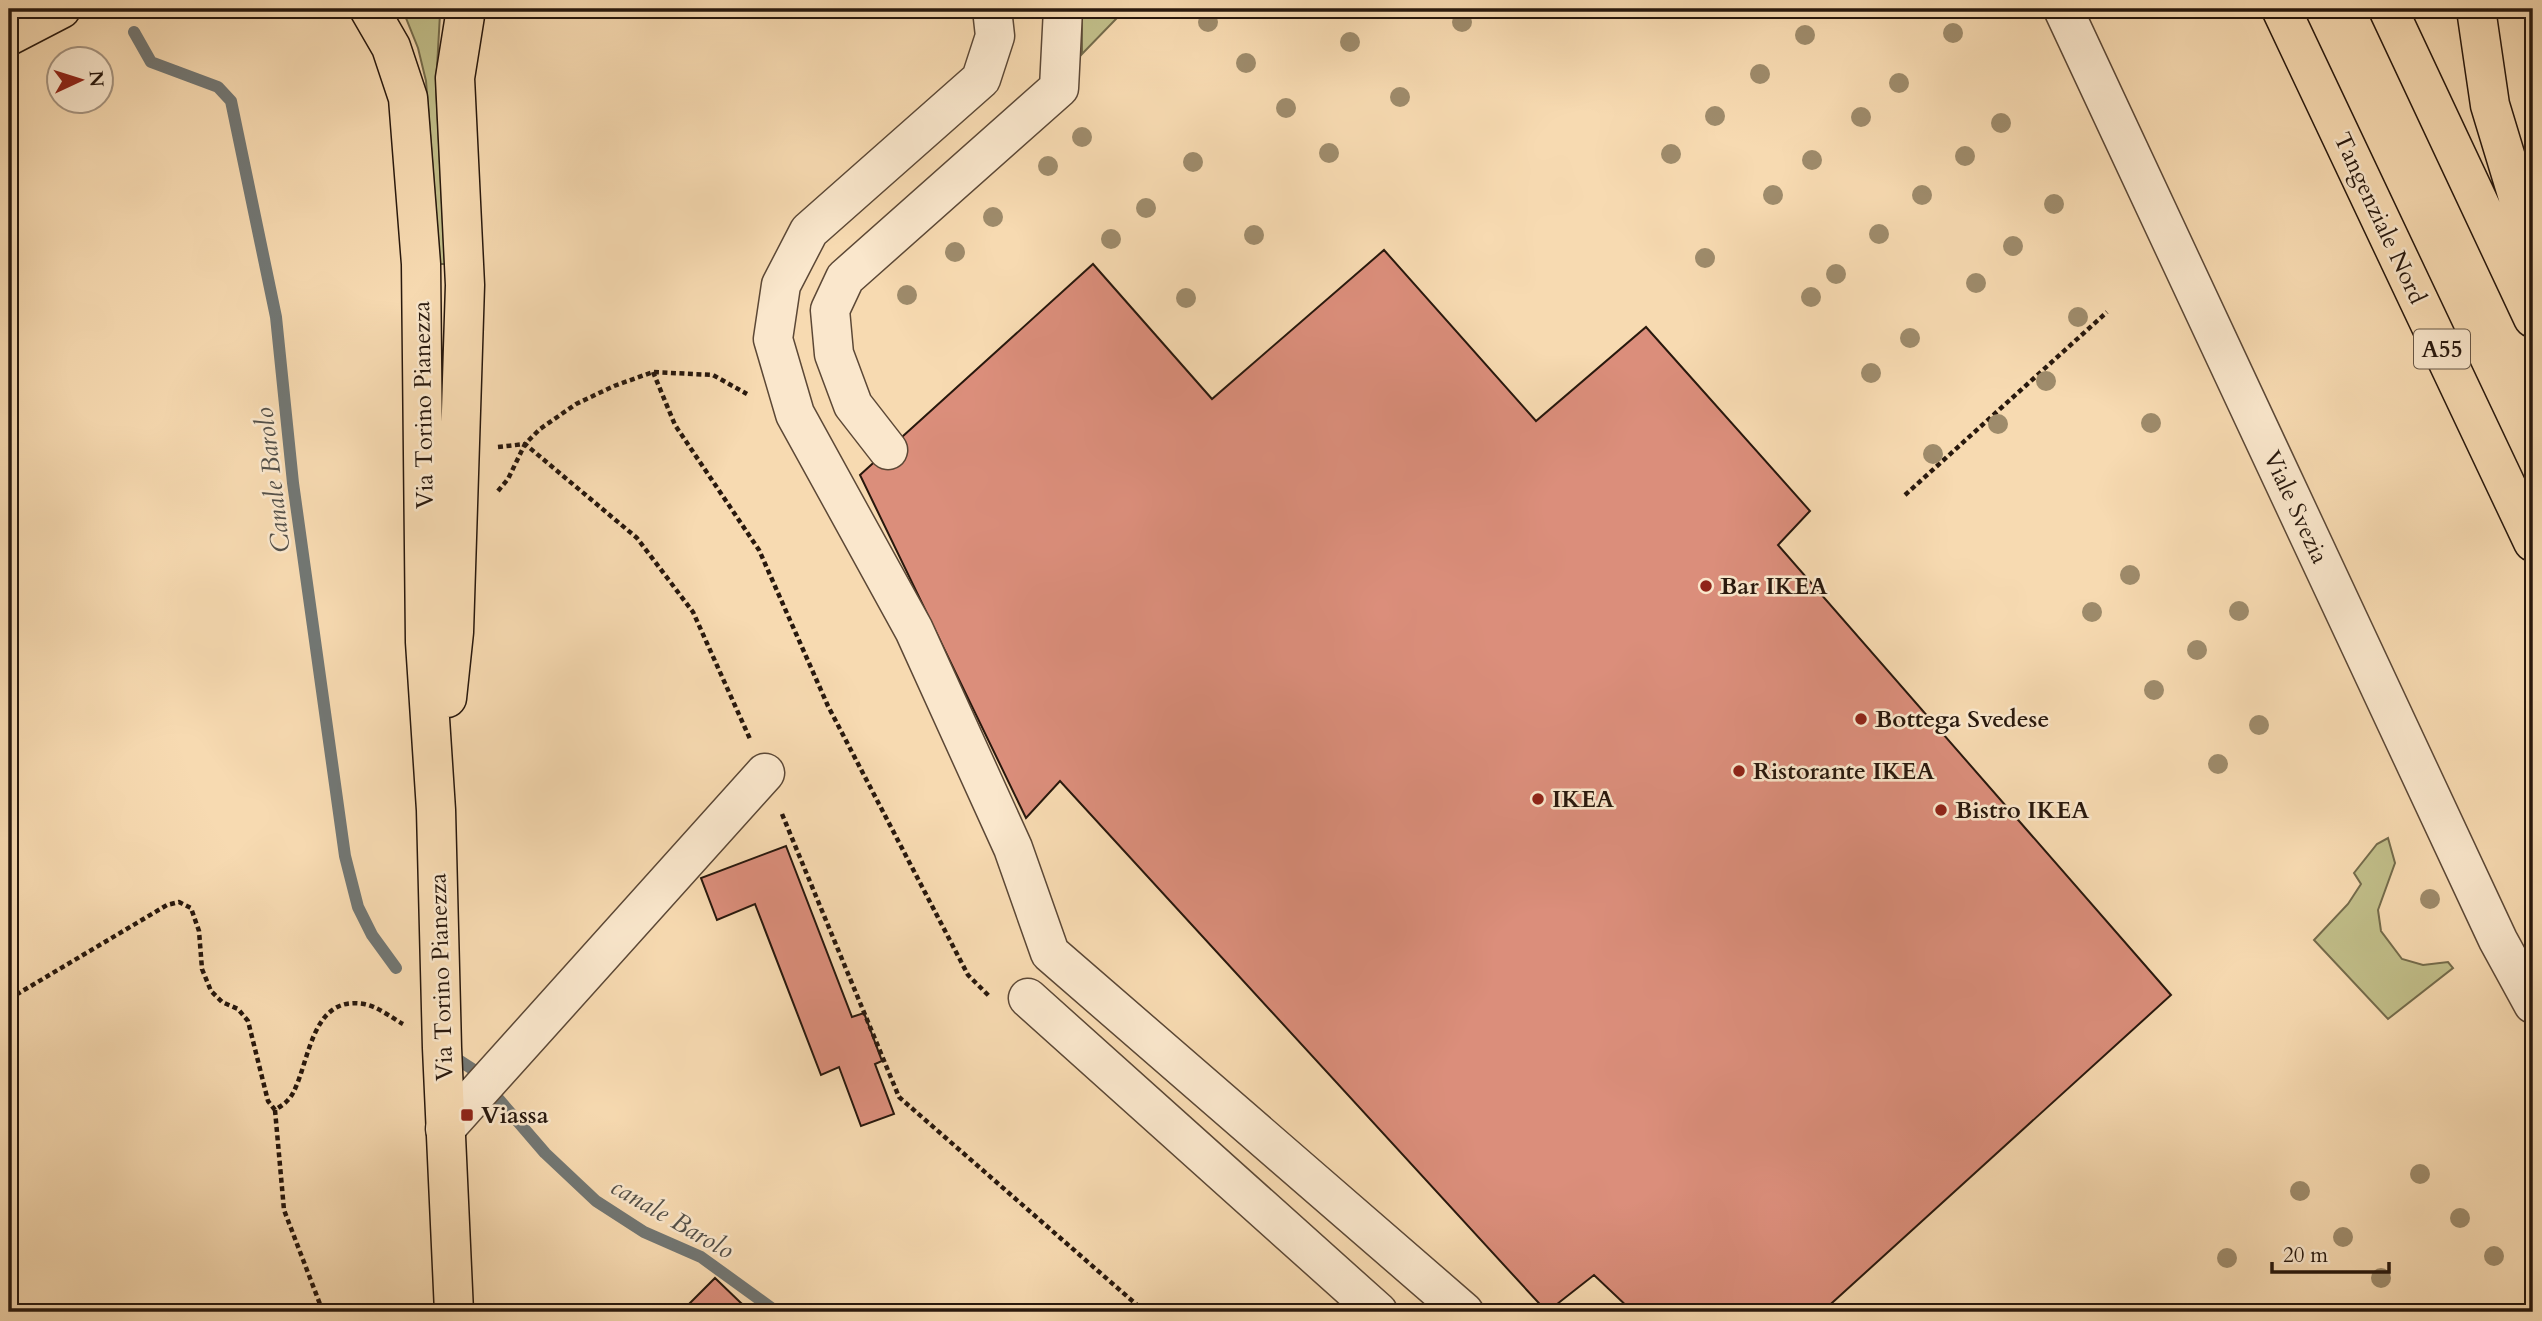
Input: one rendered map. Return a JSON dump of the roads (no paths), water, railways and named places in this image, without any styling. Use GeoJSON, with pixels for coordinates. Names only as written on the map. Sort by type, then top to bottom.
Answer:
{"type":"FeatureCollection","features":[{"type":"Feature","properties":{"kind":"main road"},"geometry":{"type":"LineString","coordinates":[[9,36],[61,9]]}},
{"type":"Feature","properties":{"kind":"main road","name":"Via Torino Pianezza"},"geometry":{"type":"LineString","coordinates":[[369,9],[391,47],[408,98],[421,264],[425,642],[436,810],[442,1048],[454,1312]]}},
{"type":"Feature","properties":{"kind":"main road","name":"Via Torino Pianezza"},"geometry":{"type":"LineString","coordinates":[[436,810],[454,632],[465,285],[455,78],[466,9]]}},
{"type":"Feature","properties":{"kind":"main road","name":"Tangenziale Nord"},"geometry":{"type":"LineString","coordinates":[[2281,9],[2533,542]]}},
{"type":"Feature","properties":{"kind":"main road"},"geometry":{"type":"LineString","coordinates":[[2388,9],[2533,318]]}},
{"type":"Feature","properties":{"kind":"main road"},"geometry":{"type":"LineString","coordinates":[[2476,9],[2490,104],[2533,247]]}},
{"type":"Feature","properties":{"kind":"street"},"geometry":{"type":"LineString","coordinates":[[992,9],[995,36],[981,79],[809,231],[780,285],[773,340],[795,414],[914,630],[1013,848],[1050,953],[1464,1312]]}},
{"type":"Feature","properties":{"kind":"street"},"geometry":{"type":"LineString","coordinates":[[888,450],[853,405],[834,354],[830,310],[845,278],[1059,88],[1063,9]]}},
{"type":"Feature","properties":{"kind":"street","name":"Viale Svezia"},"geometry":{"type":"LineString","coordinates":[[2063,9],[2492,927],[2533,1004]]}},
{"type":"Feature","properties":{"kind":"street"},"geometry":{"type":"LineString","coordinates":[[446,1129],[765,773]]}},
{"type":"Feature","properties":{"kind":"street"},"geometry":{"type":"LineString","coordinates":[[1012,1000],[1378,1312]]}},
{"type":"Feature","properties":{"kind":"waterway","name":"Canale Barolo"},"geometry":{"type":"LineString","coordinates":[[134,32],[151,62],[218,87],[231,101],[276,317],[293,483],[345,856],[358,907],[372,935],[396,968]]}},
{"type":"Feature","properties":{"kind":"waterway","name":"Canale Barolo"},"geometry":{"type":"LineString","coordinates":[[460,1061],[477,1072]]}},
{"type":"Feature","properties":{"kind":"waterway","name":"canale Barolo"},"geometry":{"type":"LineString","coordinates":[[495,1095],[545,1153],[596,1201],[644,1232],[701,1257],[777,1312]]}},
{"type":"Feature","properties":{"kind":"place","name":"Bar IKEA"},"geometry":{"type":"Point","coordinates":[1706,586]}},
{"type":"Feature","properties":{"kind":"place","name":"Bottega Svedese"},"geometry":{"type":"Point","coordinates":[1861,719]}},
{"type":"Feature","properties":{"kind":"place","name":"Ristorante IKEA"},"geometry":{"type":"Point","coordinates":[1739,771]}},
{"type":"Feature","properties":{"kind":"place","name":"IKEA"},"geometry":{"type":"Point","coordinates":[1538,799]}},
{"type":"Feature","properties":{"kind":"place","name":"Bistro IKEA"},"geometry":{"type":"Point","coordinates":[1941,810]}},
{"type":"Feature","properties":{"kind":"place","name":"Viassa"},"geometry":{"type":"Point","coordinates":[467,1115]}}]}
